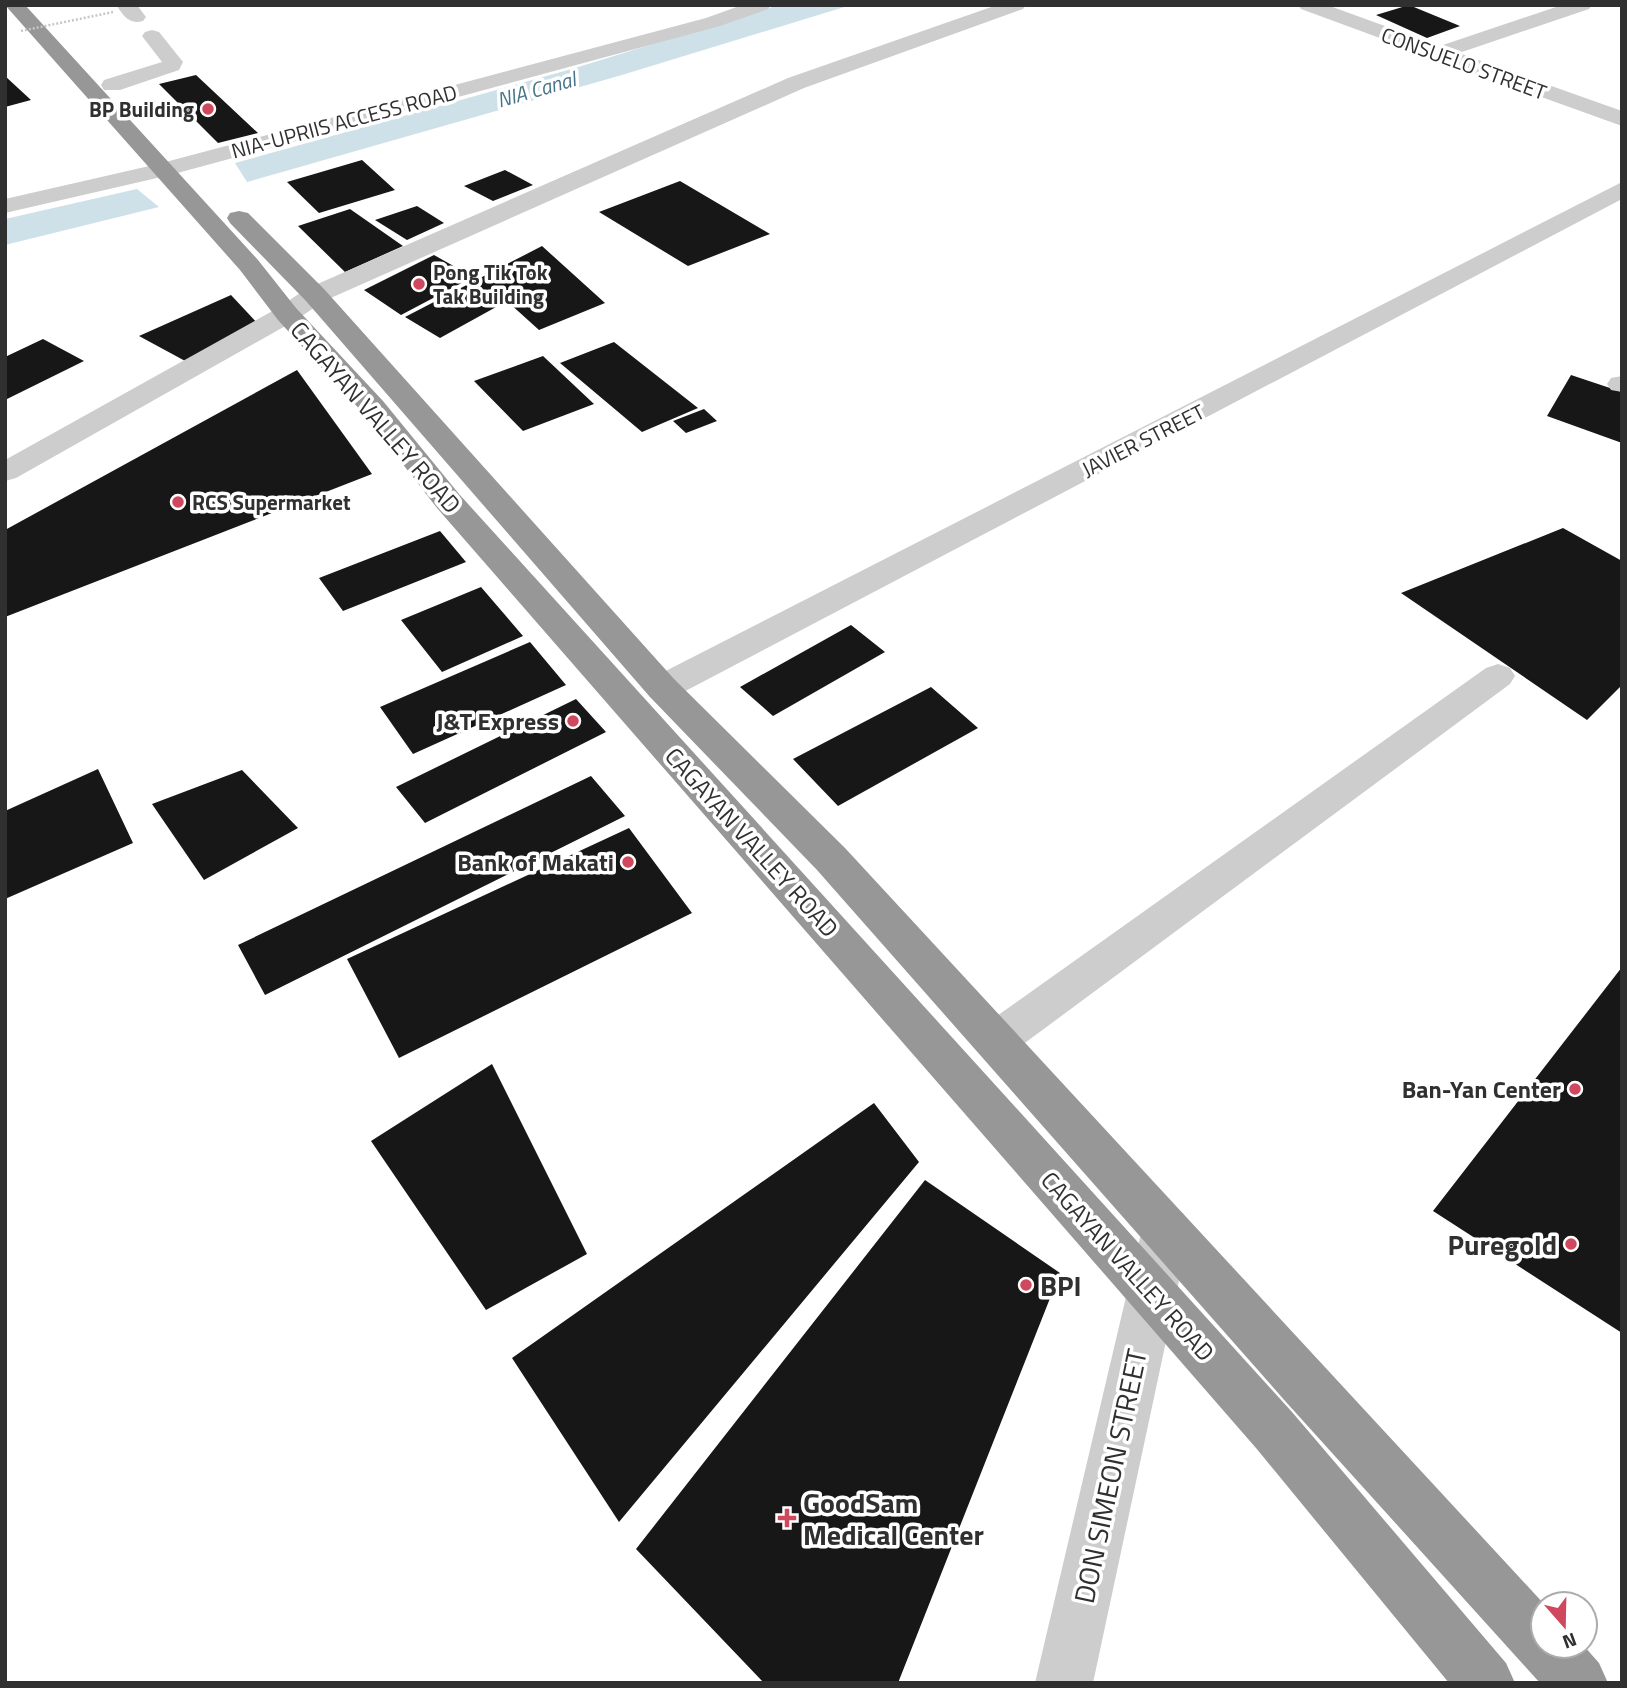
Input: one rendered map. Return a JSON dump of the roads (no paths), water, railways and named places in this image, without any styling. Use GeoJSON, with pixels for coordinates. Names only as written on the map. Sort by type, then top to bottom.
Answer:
{"type":"FeatureCollection","features":[{"type":"Feature","properties":{"kind":"highway","name":"CAGAYAN VALLEY ROAD"},"geometry":{"type":"LineString","coordinates":[[14,5],[173,167],[663,688],[831,859],[1529,1628]]}},
{"type":"Feature","properties":{"kind":"highway","name":"CAGAYAN VALLEY ROAD"},"geometry":{"type":"LineString","coordinates":[[55,19],[112,85],[249,265],[301,305],[373,407],[448,501],[637,715],[802,895],[1274,1430],[1486,1683]]}},
{"type":"Feature","properties":{"kind":"highway","name":"CAGAYAN VALLEY ROAD"},"geometry":{"type":"LineString","coordinates":[[1558,1660],[1579,1683]]}},
{"type":"Feature","properties":{"kind":"street","name":"NIA-UPRIIS ACCESS ROAD"},"geometry":{"type":"LineString","coordinates":[[5,206],[173,167],[713,22],[761,5]]}},
{"type":"Feature","properties":{"kind":"street"},"geometry":{"type":"LineString","coordinates":[[5,472],[301,305],[796,83],[1016,5]]}},
{"type":"Feature","properties":{"kind":"street","name":"CONSUELO STREET"},"geometry":{"type":"LineString","coordinates":[[1308,5],[1436,54],[1619,116]]}},
{"type":"Feature","properties":{"kind":"street"},"geometry":{"type":"LineString","coordinates":[[1436,54],[1582,5]]}},
{"type":"Feature","properties":{"kind":"street"},"geometry":{"type":"LineString","coordinates":[[112,85],[172,66],[173,62],[152,36]]}},
{"type":"Feature","properties":{"kind":"street","name":"JAVIER STREET"},"geometry":{"type":"LineString","coordinates":[[663,688],[1403,306],[1622,188]]}},
{"type":"Feature","properties":{"kind":"street"},"geometry":{"type":"LineString","coordinates":[[995,1041],[1498,676]]}},
{"type":"Feature","properties":{"kind":"street","name":"DON SIMEON STREET"},"geometry":{"type":"LineString","coordinates":[[1065,1683],[1166,1229]]}},
{"type":"Feature","properties":{"kind":"water","name":"NIA Canal"},"geometry":{"type":"Polygon","coordinates":[[[779,5],[851,5],[622,75],[247,182],[235,163],[575,68],[779,5]]]}},
{"type":"Feature","properties":{"kind":"water"},"geometry":{"type":"Polygon","coordinates":[[[137,189],[159,207],[5,245],[5,219],[137,189]]]}},
{"type":"Feature","properties":{"kind":"place","name":"BP Building"},"geometry":{"type":"Point","coordinates":[208,109]}},
{"type":"Feature","properties":{"kind":"place","name":"Pong Tik Tok Tak Building"},"geometry":{"type":"Point","coordinates":[419,284]}},
{"type":"Feature","properties":{"kind":"place","name":"RCS Supermarket"},"geometry":{"type":"Point","coordinates":[178,502]}},
{"type":"Feature","properties":{"kind":"place","name":"J&T Express"},"geometry":{"type":"Point","coordinates":[573,721]}},
{"type":"Feature","properties":{"kind":"place","name":"Bank of Makati"},"geometry":{"type":"Point","coordinates":[628,862]}},
{"type":"Feature","properties":{"kind":"place","name":"Ban-Yan Center"},"geometry":{"type":"Point","coordinates":[1575,1089]}},
{"type":"Feature","properties":{"kind":"place","name":"Puregold"},"geometry":{"type":"Point","coordinates":[1571,1244]}},
{"type":"Feature","properties":{"kind":"place","name":"BPI"},"geometry":{"type":"Point","coordinates":[1026,1285]}},
{"type":"Feature","properties":{"kind":"place","name":"GoodSam Medical Center"},"geometry":{"type":"Point","coordinates":[787,1518]}}]}
